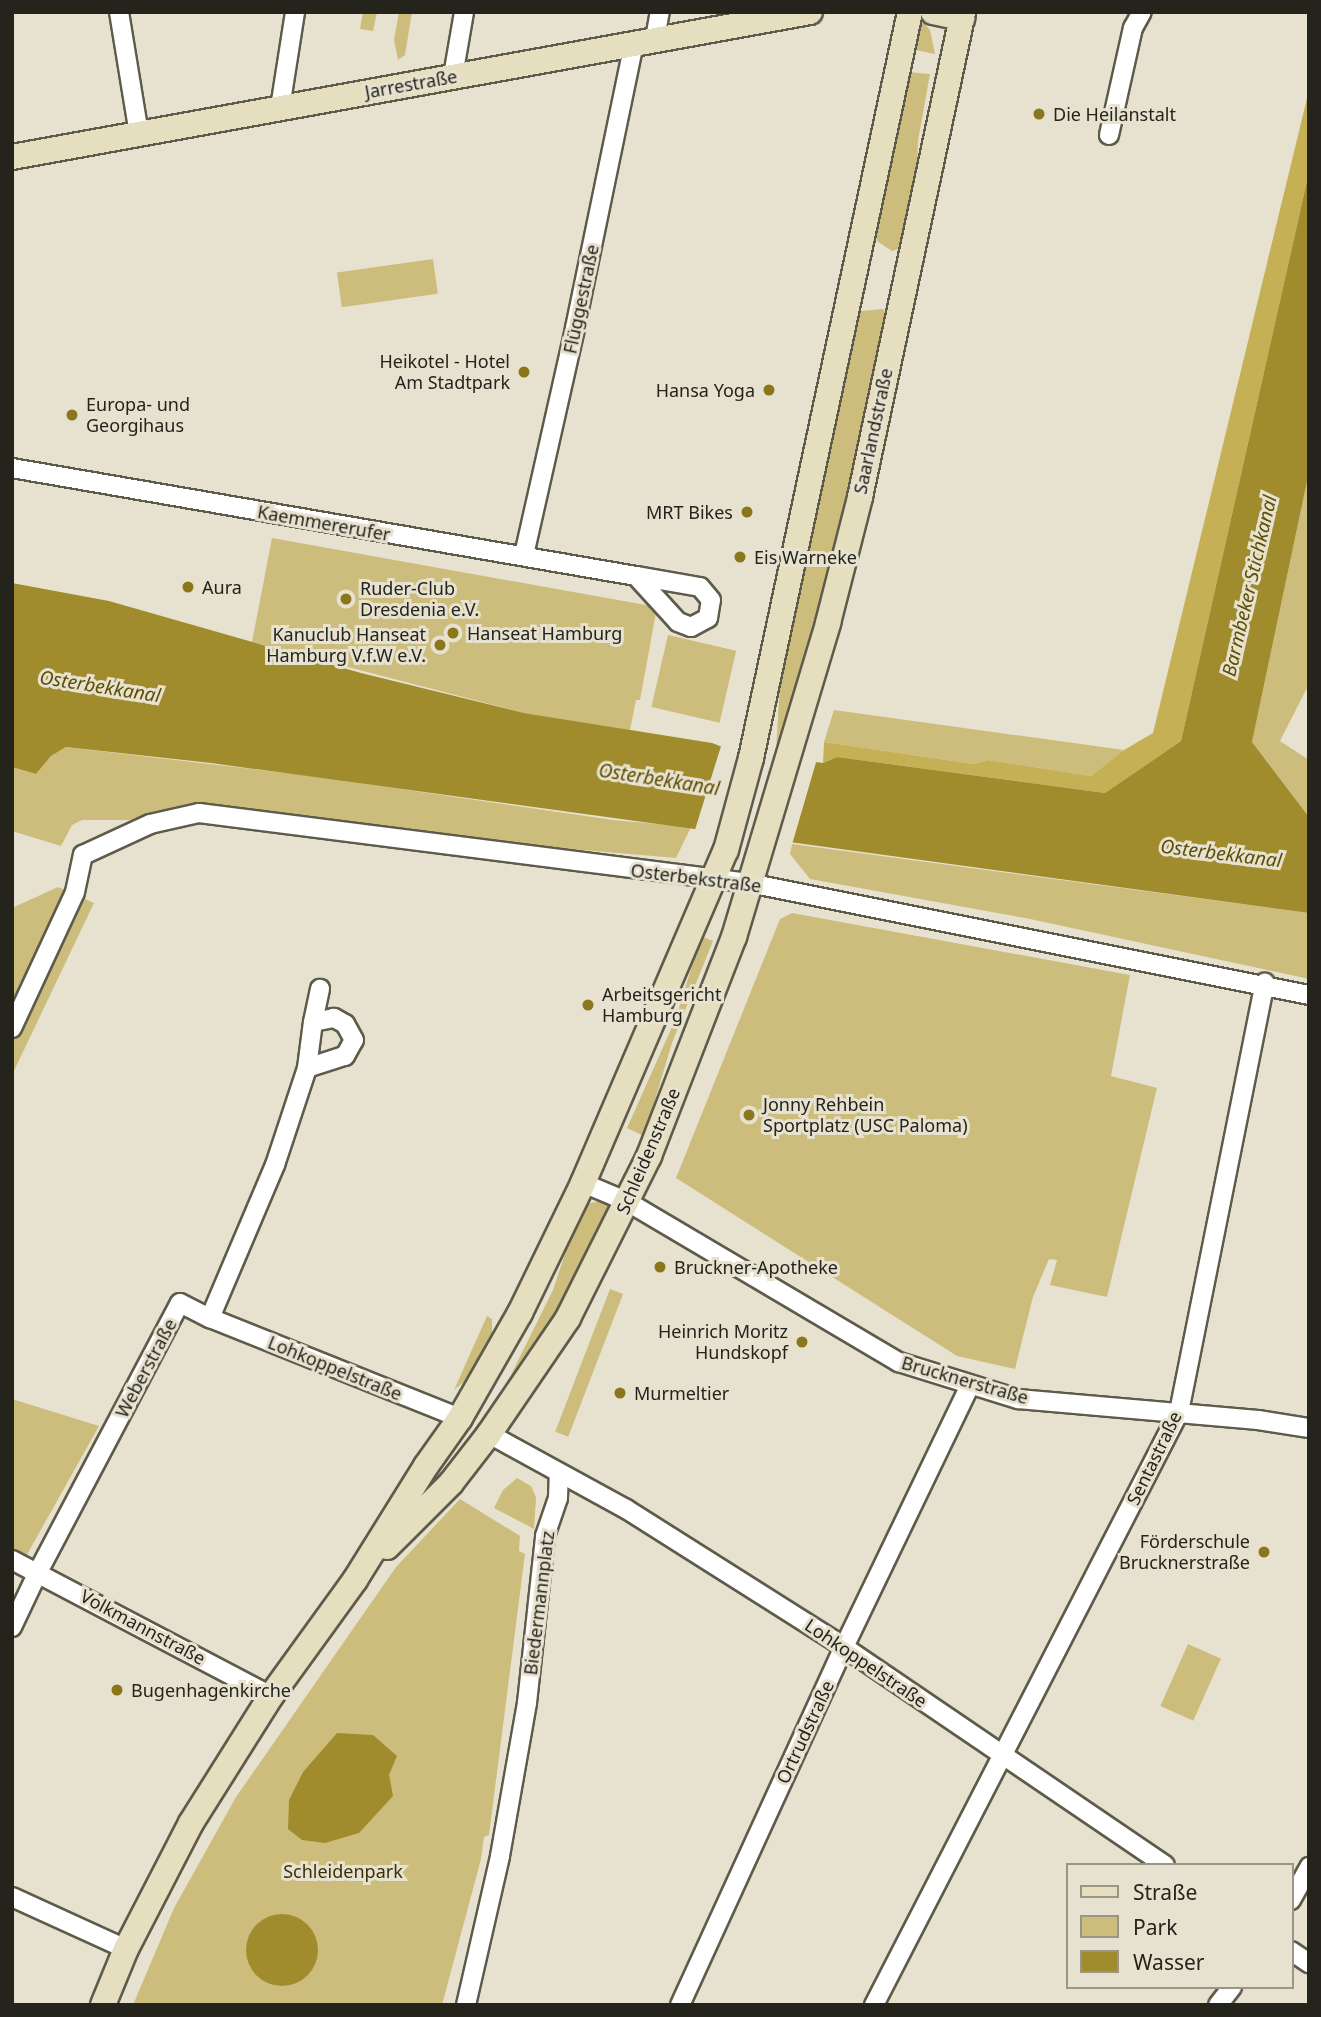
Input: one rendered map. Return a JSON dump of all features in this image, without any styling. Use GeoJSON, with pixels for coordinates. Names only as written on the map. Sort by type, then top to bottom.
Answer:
{"type":"FeatureCollection","features":[{"type":"Feature","properties":{"kind":"main road","name":"Jarrestraße"},"geometry":{"type":"LineString","coordinates":[[12,157],[810,12]]}},
{"type":"Feature","properties":{"kind":"main road"},"geometry":{"type":"LineString","coordinates":[[103,2005],[125,1949],[191,1824],[271,1696],[355,1580],[426,1466],[460,1418],[520,1313],[583,1183],[730,839],[754,744],[910,12]]}},
{"type":"Feature","properties":{"kind":"main road"},"geometry":{"type":"LineString","coordinates":[[933,12],[962,15]]}},
{"type":"Feature","properties":{"kind":"main road","name":"Saarlandstraße"},"geometry":{"type":"LineString","coordinates":[[761,845],[828,623],[860,497],[962,15]]}},
{"type":"Feature","properties":{"kind":"main road","name":"Schleidenstraße"},"geometry":{"type":"LineString","coordinates":[[489,1434],[568,1318],[628,1202],[734,937],[761,845]]}},
{"type":"Feature","properties":{"kind":"main road"},"geometry":{"type":"LineString","coordinates":[[355,1580],[451,1483],[489,1434],[460,1418]]}},
{"type":"Feature","properties":{"kind":"street"},"geometry":{"type":"LineString","coordinates":[[119,12],[139,134]]}},
{"type":"Feature","properties":{"kind":"street"},"geometry":{"type":"LineString","coordinates":[[280,108],[295,12]]}},
{"type":"Feature","properties":{"kind":"street"},"geometry":{"type":"LineString","coordinates":[[453,76],[464,12]]}},
{"type":"Feature","properties":{"kind":"street","name":"Flüggestraße"},"geometry":{"type":"LineString","coordinates":[[524,555],[575,328],[645,41],[660,12]]}},
{"type":"Feature","properties":{"kind":"street"},"geometry":{"type":"LineString","coordinates":[[1109,135],[1133,28],[1142,12]]}},
{"type":"Feature","properties":{"kind":"street","name":"Kaemmererufer"},"geometry":{"type":"LineString","coordinates":[[12,468],[636,576]]}},
{"type":"Feature","properties":{"kind":"street","name":"Osterbekstraße"},"geometry":{"type":"LineString","coordinates":[[12,1028],[75,892],[83,855],[150,824],[199,813],[749,883],[1265,983],[1309,995]]}},
{"type":"Feature","properties":{"kind":"street","name":"Sentastraße"},"geometry":{"type":"LineString","coordinates":[[874,2005],[1179,1412],[1265,983]]}},
{"type":"Feature","properties":{"kind":"street"},"geometry":{"type":"LineString","coordinates":[[210,1318],[275,1165],[307,1068],[320,989]]}},
{"type":"Feature","properties":{"kind":"street"},"geometry":{"type":"LineString","coordinates":[[307,1068],[345,1056],[354,1040],[345,1024],[334,1018],[313,1022]]}},
{"type":"Feature","properties":{"kind":"street","name":"Brucknerstraße"},"geometry":{"type":"LineString","coordinates":[[583,1183],[628,1202],[899,1362],[1018,1399],[1179,1412],[1309,1428]]}},
{"type":"Feature","properties":{"kind":"street","name":"Weberstraße"},"geometry":{"type":"LineString","coordinates":[[12,1627],[38,1572],[180,1303],[210,1318]]}},
{"type":"Feature","properties":{"kind":"street","name":"Lohkoppelstraße"},"geometry":{"type":"LineString","coordinates":[[210,1318],[460,1418]]}},
{"type":"Feature","properties":{"kind":"street","name":"Ortrudstraße"},"geometry":{"type":"LineString","coordinates":[[680,2005],[844,1647],[970,1385]]}},
{"type":"Feature","properties":{"kind":"street"},"geometry":{"type":"LineString","coordinates":[[489,1434],[559,1475]]}},
{"type":"Feature","properties":{"kind":"street","name":"Lohkoppelstraße"},"geometry":{"type":"LineString","coordinates":[[559,1475],[626,1509],[844,1647],[1162,1863]]}},
{"type":"Feature","properties":{"kind":"street","name":"Biedermannplatz"},"geometry":{"type":"LineString","coordinates":[[466,2005],[505,1830],[527,1703],[545,1536],[558,1498],[559,1475]]}},
{"type":"Feature","properties":{"kind":"street","name":"Volkmannstraße"},"geometry":{"type":"LineString","coordinates":[[12,1560],[271,1696]]}},
{"type":"Feature","properties":{"kind":"street"},"geometry":{"type":"LineString","coordinates":[[1293,1896],[1309,1867]]}},
{"type":"Feature","properties":{"kind":"street"},"geometry":{"type":"LineString","coordinates":[[12,1896],[125,1949]]}},
{"type":"Feature","properties":{"kind":"street"},"geometry":{"type":"LineString","coordinates":[[1293,1952],[1309,1963]]}},
{"type":"Feature","properties":{"kind":"street"},"geometry":{"type":"LineString","coordinates":[[1219,2005],[1231,1989]]}},
{"type":"Feature","properties":{"kind":"green space"},"geometry":{"type":"Polygon","coordinates":[[[363,12],[377,12],[373,31],[360,29],[363,12]]]}},
{"type":"Feature","properties":{"kind":"green space"},"geometry":{"type":"Polygon","coordinates":[[[399,12],[412,12],[405,55],[398,60],[394,40],[399,12]]]}},
{"type":"Feature","properties":{"kind":"green space"},"geometry":{"type":"Polygon","coordinates":[[[924,23],[930,30],[935,54],[911,49],[918,24],[924,23]]]}},
{"type":"Feature","properties":{"kind":"green space"},"geometry":{"type":"Polygon","coordinates":[[[908,72],[930,74],[918,141],[916,192],[905,247],[892,251],[877,241],[874,215],[908,72]]]}},
{"type":"Feature","properties":{"kind":"green space"},"geometry":{"type":"Polygon","coordinates":[[[433,259],[438,294],[342,307],[337,272],[433,259]]]}},
{"type":"Feature","properties":{"kind":"green space"},"geometry":{"type":"Polygon","coordinates":[[[883,309],[890,320],[837,562],[781,751],[776,751],[783,634],[846,334],[861,311],[883,309]]]}},
{"type":"Feature","properties":{"kind":"green space"},"geometry":{"type":"Polygon","coordinates":[[[1309,472],[1309,684],[1280,741],[1309,760],[1309,817],[1252,742],[1309,472]]]}},
{"type":"Feature","properties":{"kind":"green space","name":"Hanseat Hamburg"},"geometry":{"type":"Polygon","coordinates":[[[272,538],[657,607],[640,700],[636,700],[630,730],[524,713],[252,642],[272,538]]]}},
{"type":"Feature","properties":{"kind":"green space"},"geometry":{"type":"Polygon","coordinates":[[[668,635],[736,651],[720,723],[651,707],[668,635]]]}},
{"type":"Feature","properties":{"kind":"green space"},"geometry":{"type":"Polygon","coordinates":[[[834,710],[1124,750],[1091,776],[988,760],[974,764],[824,742],[834,710]]]}},
{"type":"Feature","properties":{"kind":"green space"},"geometry":{"type":"Polygon","coordinates":[[[66,747],[311,776],[613,820],[691,827],[676,858],[525,845],[197,806],[130,820],[82,820],[72,825],[61,846],[12,831],[12,767],[36,774],[51,756],[66,747]]]}},
{"type":"Feature","properties":{"kind":"green space"},"geometry":{"type":"Polygon","coordinates":[[[792,844],[1309,913],[1309,979],[1030,919],[810,879],[790,854],[792,844]]]}},
{"type":"Feature","properties":{"kind":"green space"},"geometry":{"type":"Polygon","coordinates":[[[58,887],[94,903],[12,1075],[12,908],[58,887]]]}},
{"type":"Feature","properties":{"kind":"green space"},"geometry":{"type":"Polygon","coordinates":[[[792,913],[1130,975],[1111,1076],[1157,1088],[1107,1297],[1050,1285],[1057,1260],[1049,1259],[1033,1297],[1015,1369],[957,1356],[676,1178],[780,919],[792,913]]]}},
{"type":"Feature","properties":{"kind":"green space"},"geometry":{"type":"Polygon","coordinates":[[[701,936],[713,941],[672,1043],[644,1136],[627,1128],[676,1018],[701,936]]]}},
{"type":"Feature","properties":{"kind":"green space"},"geometry":{"type":"Polygon","coordinates":[[[600,1201],[611,1207],[607,1224],[549,1327],[499,1399],[553,1290],[574,1227],[586,1204],[600,1201]]]}},
{"type":"Feature","properties":{"kind":"green space"},"geometry":{"type":"Polygon","coordinates":[[[610,1289],[623,1294],[568,1437],[555,1432],[610,1289]]]}},
{"type":"Feature","properties":{"kind":"green space"},"geometry":{"type":"Polygon","coordinates":[[[487,1316],[492,1319],[492,1334],[484,1356],[472,1375],[454,1390],[487,1316]]]}},
{"type":"Feature","properties":{"kind":"green space"},"geometry":{"type":"Polygon","coordinates":[[[12,1399],[99,1426],[24,1560],[12,1555],[12,1399]]]}},
{"type":"Feature","properties":{"kind":"green space"},"geometry":{"type":"Polygon","coordinates":[[[517,1478],[531,1486],[536,1497],[534,1529],[494,1508],[503,1490],[517,1478]]]}},
{"type":"Feature","properties":{"kind":"green space","name":"Schleidenpark"},"geometry":{"type":"Polygon","coordinates":[[[460,1499],[520,1536],[519,1551],[525,1554],[489,1835],[484,1837],[481,1859],[442,2005],[133,2005],[174,1908],[236,1797],[396,1567],[460,1499]]]}},
{"type":"Feature","properties":{"kind":"green space"},"geometry":{"type":"Polygon","coordinates":[[[1188,1644],[1221,1659],[1193,1721],[1160,1706],[1188,1644]]]}},
{"type":"Feature","properties":{"kind":"shaded area"},"geometry":{"type":"Polygon","coordinates":[[[1309,90],[1309,172],[1181,741],[1105,793],[837,757],[823,763],[824,742],[974,764],[988,760],[1091,776],[1124,750],[1153,733],[1309,90]]]}},
{"type":"Feature","properties":{"kind":"water"},"geometry":{"type":"Polygon","coordinates":[[[1309,172],[1309,472],[1252,742],[1309,817],[1309,913],[211,763],[66,747],[51,756],[36,774],[12,767],[12,583],[109,601],[361,673],[524,713],[712,743],[730,750],[823,763],[837,757],[1105,793],[1181,741],[1309,172]]]}},
{"type":"Feature","properties":{"kind":"water"},"geometry":{"type":"Polygon","coordinates":[[[337,1733],[373,1735],[397,1756],[389,1775],[393,1796],[359,1833],[325,1843],[302,1840],[288,1829],[289,1800],[303,1772],[337,1733]]]}},
{"type":"Feature","properties":{"kind":"water"},"geometry":{"type":"Polygon","coordinates":[[[282,1914],[302,1920],[312,1930],[318,1950],[312,1970],[302,1980],[282,1986],[262,1980],[252,1970],[246,1950],[252,1930],[262,1920],[282,1914]]]}},
{"type":"Feature","properties":{"kind":"pier"},"geometry":{"type":"Polygon","coordinates":[[[722,743],[817,759],[791,848],[694,833],[722,743]]]}},
{"type":"Feature","properties":{"kind":"place","name":"Die Heilanstalt"},"geometry":{"type":"Point","coordinates":[1039,114]}},
{"type":"Feature","properties":{"kind":"place","name":"Heikotel - Hotel Am Stadtpark"},"geometry":{"type":"Point","coordinates":[524,372]}},
{"type":"Feature","properties":{"kind":"place","name":"Hansa Yoga"},"geometry":{"type":"Point","coordinates":[769,390]}},
{"type":"Feature","properties":{"kind":"place","name":"Europa- und Georgihaus"},"geometry":{"type":"Point","coordinates":[72,415]}},
{"type":"Feature","properties":{"kind":"place","name":"MRT Bikes"},"geometry":{"type":"Point","coordinates":[747,512]}},
{"type":"Feature","properties":{"kind":"place","name":"Eis Warneke"},"geometry":{"type":"Point","coordinates":[740,557]}},
{"type":"Feature","properties":{"kind":"place","name":"Aura"},"geometry":{"type":"Point","coordinates":[188,587]}},
{"type":"Feature","properties":{"kind":"place","name":"Ruder-Club Dresdenia e.V."},"geometry":{"type":"Point","coordinates":[346,599]}},
{"type":"Feature","properties":{"kind":"place","name":"Hanseat Hamburg"},"geometry":{"type":"Point","coordinates":[453,633]}},
{"type":"Feature","properties":{"kind":"place","name":"Kanuclub Hanseat Hamburg V.f.W e.V."},"geometry":{"type":"Point","coordinates":[440,645]}},
{"type":"Feature","properties":{"kind":"place","name":"Arbeitsgericht Hamburg"},"geometry":{"type":"Point","coordinates":[588,1005]}},
{"type":"Feature","properties":{"kind":"place","name":"Jonny Rehbein Sportplatz (USC Paloma)"},"geometry":{"type":"Point","coordinates":[749,1115]}},
{"type":"Feature","properties":{"kind":"place","name":"Bruckner-Apotheke"},"geometry":{"type":"Point","coordinates":[660,1267]}},
{"type":"Feature","properties":{"kind":"place","name":"Heinrich Moritz Hundskopf"},"geometry":{"type":"Point","coordinates":[802,1342]}},
{"type":"Feature","properties":{"kind":"place","name":"Murmeltier"},"geometry":{"type":"Point","coordinates":[620,1393]}},
{"type":"Feature","properties":{"kind":"place","name":"Förderschule Brucknerstraße"},"geometry":{"type":"Point","coordinates":[1264,1552]}},
{"type":"Feature","properties":{"kind":"place","name":"Bugenhagenkirche"},"geometry":{"type":"Point","coordinates":[117,1690]}},
{"type":"Feature","properties":{"kind":"water label","name":"Barmbeker Stichkanal"},"geometry":{"type":"Point","coordinates":[1250,586]}},
{"type":"Feature","properties":{"kind":"water label","name":"Osterbekkanal"},"geometry":{"type":"Point","coordinates":[100,687]}},
{"type":"Feature","properties":{"kind":"water label","name":"Osterbekkanal"},"geometry":{"type":"Point","coordinates":[659,780]}},
{"type":"Feature","properties":{"kind":"water label","name":"Osterbekkanal"},"geometry":{"type":"Point","coordinates":[1221,854]}}]}
